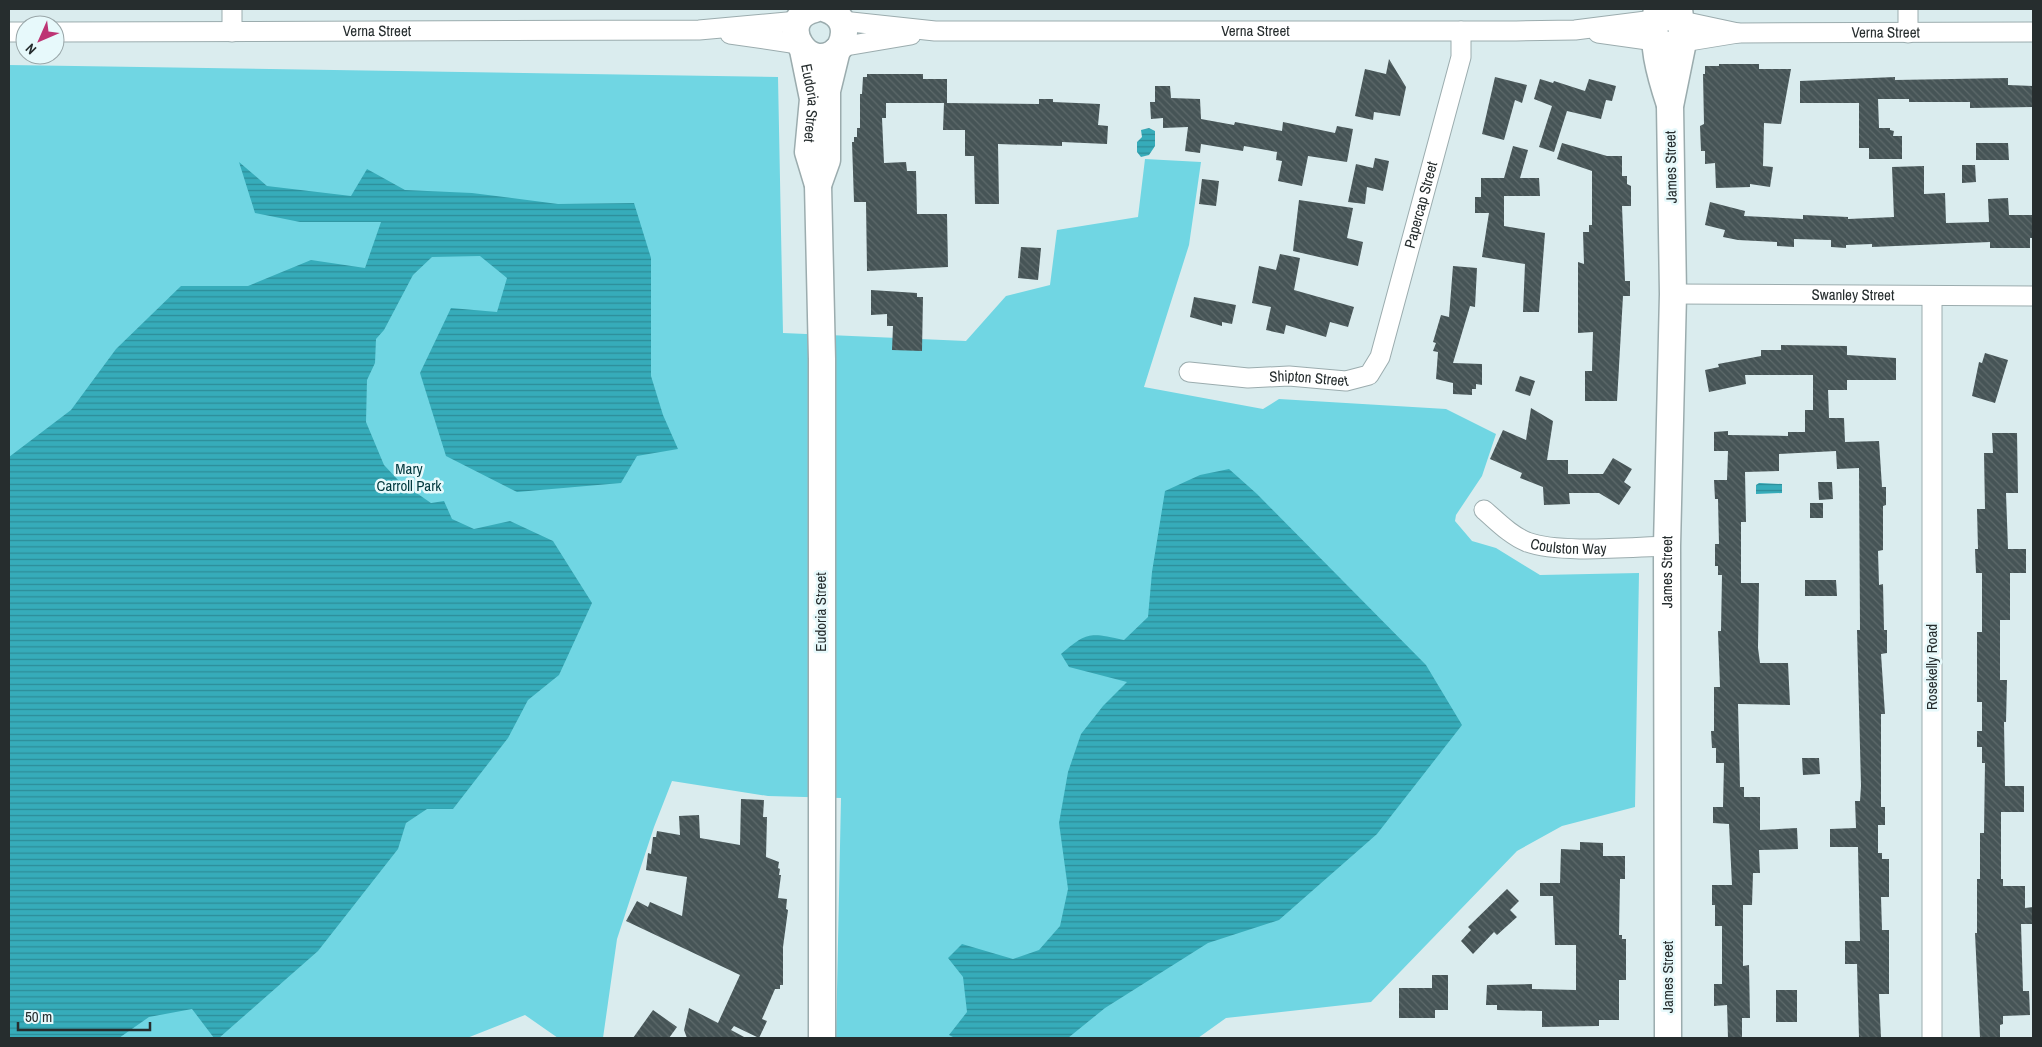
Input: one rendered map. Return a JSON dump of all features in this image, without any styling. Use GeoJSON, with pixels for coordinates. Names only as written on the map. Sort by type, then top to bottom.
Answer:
{"type":"FeatureCollection","features":[{"type":"Feature","properties":{"kind":"street"},"geometry":{"type":"LineString","coordinates":[[232,9],[232,32]]}},
{"type":"Feature","properties":{"kind":"street"},"geometry":{"type":"LineString","coordinates":[[1908,9],[1908,33]]}},
{"type":"Feature","properties":{"kind":"street"},"geometry":{"type":"LineString","coordinates":[[816,19],[814,56],[827,56],[839,49]]}},
{"type":"Feature","properties":{"kind":"street","name":"Verna Street"},"geometry":{"type":"LineString","coordinates":[[65,32],[699,30],[816,19],[934,31],[1575,30],[1656,23],[1681,24],[1738,33],[2033,32]]}},
{"type":"Feature","properties":{"kind":"street","name":"Eudoria Street"},"geometry":{"type":"LineString","coordinates":[[818,185],[827,160],[827,91],[845,30],[816,19],[813,100],[808,152],[818,185],[822,359],[822,1038]]}},
{"type":"Feature","properties":{"kind":"street","name":"James Street"},"geometry":{"type":"LineString","coordinates":[[1656,23],[1660,74],[1670,106]]}},
{"type":"Feature","properties":{"kind":"street","name":"James Street"},"geometry":{"type":"LineString","coordinates":[[1668,1038],[1667,546],[1673,294],[1670,106],[1681,24]]}},
{"type":"Feature","properties":{"kind":"street","name":"Verna Street"},"geometry":{"type":"LineString","coordinates":[[839,49],[934,31]]}},
{"type":"Feature","properties":{"kind":"street","name":"Papercap Street"},"geometry":{"type":"LineString","coordinates":[[1368,375],[1380,357],[1460,57],[1461,31]]}},
{"type":"Feature","properties":{"kind":"street","name":"Swanley Street"},"geometry":{"type":"LineString","coordinates":[[1673,294],[2033,296]]}},
{"type":"Feature","properties":{"kind":"street","name":"Rosekelly Road"},"geometry":{"type":"LineString","coordinates":[[1932,296],[1932,1038]]}},
{"type":"Feature","properties":{"kind":"street","name":"Shipton Street"},"geometry":{"type":"LineString","coordinates":[[1189,372],[1248,378],[1289,376],[1346,381],[1368,375]]}},
{"type":"Feature","properties":{"kind":"street","name":"Coulston Way"},"geometry":{"type":"LineString","coordinates":[[1484,510],[1513,534],[1528,542],[1554,548],[1667,546]]}},
{"type":"Feature","properties":{"kind":"green space","name":"Mary Carroll Park"},"geometry":{"type":"Polygon","coordinates":[[[9,65],[778,77],[783,333],[966,341],[1006,296],[1050,285],[1057,230],[1138,217],[1145,159],[1201,162],[1189,245],[1144,387],[1263,409],[1279,399],[1446,409],[1496,434],[1482,476],[1456,515],[1455,521],[1472,541],[1496,548],[1540,575],[1639,573],[1635,807],[1562,826],[1517,851],[1371,1002],[1226,1018],[1198,1038],[836,1038],[841,798],[768,796],[672,781],[654,827],[617,939],[603,1038],[558,1038],[525,1015],[467,1038],[9,1038],[9,65]]]}},
{"type":"Feature","properties":{"kind":"shaded area"},"geometry":{"type":"Polygon","coordinates":[[[1149,128],[1155,131],[1155,146],[1149,155],[1141,157],[1137,152],[1137,142],[1142,137],[1141,130],[1149,128]]]}},
{"type":"Feature","properties":{"kind":"shaded area"},"geometry":{"type":"Polygon","coordinates":[[[239,162],[267,186],[351,196],[367,169],[405,190],[472,193],[558,204],[634,203],[651,258],[651,376],[663,415],[678,449],[637,456],[621,483],[517,492],[446,456],[420,373],[451,308],[497,312],[507,278],[480,256],[432,257],[413,275],[384,330],[376,339],[375,363],[367,380],[366,422],[384,465],[399,481],[431,503],[444,501],[452,519],[474,529],[510,521],[553,541],[592,603],[559,675],[528,700],[508,738],[453,809],[427,809],[406,823],[398,849],[318,951],[219,1038],[214,1038],[192,1009],[149,1017],[119,1038],[9,1038],[9,457],[71,410],[116,349],[181,286],[248,286],[311,260],[365,268],[381,222],[300,222],[255,213],[239,162]]]}},
{"type":"Feature","properties":{"kind":"shaded area"},"geometry":{"type":"Polygon","coordinates":[[[1229,469],[1257,494],[1426,665],[1462,725],[1377,834],[1279,920],[1208,943],[1105,1008],[1068,1038],[955,1038],[949,1035],[967,1012],[963,977],[948,958],[962,944],[1013,959],[1039,950],[1060,926],[1068,889],[1059,823],[1068,772],[1081,734],[1103,706],[1127,682],[1069,667],[1061,654],[1077,641],[1090,636],[1096,635],[1124,640],[1148,617],[1152,572],[1165,491],[1200,475],[1229,469]]]}},
{"type":"Feature","properties":{"kind":"shaded area"},"geometry":{"type":"Polygon","coordinates":[[[1759,483],[1782,484],[1782,493],[1756,494],[1756,485],[1759,483]]]}},
{"type":"Feature","properties":{"kind":"building"},"geometry":{"type":"Polygon","coordinates":[[[1389,59],[1406,87],[1400,116],[1374,112],[1373,120],[1355,116],[1365,69],[1386,74],[1389,59]]]}},
{"type":"Feature","properties":{"kind":"building"},"geometry":{"type":"Polygon","coordinates":[[[1719,64],[1759,64],[1759,69],[1791,69],[1781,124],[1764,123],[1763,166],[1773,167],[1770,187],[1750,184],[1750,187],[1716,188],[1715,163],[1705,164],[1705,151],[1701,151],[1700,126],[1704,124],[1703,74],[1705,74],[1705,66],[1719,66],[1719,64]]]}},
{"type":"Feature","properties":{"kind":"building"},"geometry":{"type":"Polygon","coordinates":[[[867,74],[923,74],[923,79],[947,79],[947,103],[886,103],[886,118],[882,118],[884,163],[906,162],[907,171],[916,171],[917,214],[947,214],[948,267],[867,271],[866,202],[854,202],[852,142],[854,142],[854,137],[857,137],[857,128],[860,128],[860,94],[862,94],[863,77],[867,77],[867,74]]]}},
{"type":"Feature","properties":{"kind":"building"},"geometry":{"type":"Polygon","coordinates":[[[1495,77],[1527,85],[1522,103],[1515,100],[1504,140],[1482,134],[1495,77]]]}},
{"type":"Feature","properties":{"kind":"building"},"geometry":{"type":"Polygon","coordinates":[[[1895,77],[1895,80],[2008,78],[2008,85],[2033,86],[2033,107],[1970,108],[1970,102],[1909,102],[1909,99],[1878,99],[1879,128],[1890,128],[1890,130],[1894,131],[1893,136],[1902,136],[1902,159],[1869,159],[1869,148],[1859,148],[1859,103],[1800,103],[1800,81],[1895,77]]]}},
{"type":"Feature","properties":{"kind":"building"},"geometry":{"type":"Polygon","coordinates":[[[1540,79],[1553,83],[1554,81],[1585,91],[1589,79],[1616,86],[1612,101],[1606,100],[1601,119],[1567,111],[1554,152],[1539,147],[1552,106],[1534,99],[1540,79]]]}},
{"type":"Feature","properties":{"kind":"building"},"geometry":{"type":"Polygon","coordinates":[[[1155,86],[1170,86],[1171,98],[1200,99],[1201,119],[1234,125],[1235,122],[1282,131],[1283,122],[1335,133],[1337,126],[1353,129],[1347,162],[1308,156],[1302,186],[1278,181],[1282,161],[1276,160],[1277,152],[1244,146],[1243,151],[1201,144],[1200,153],[1185,151],[1188,127],[1163,128],[1163,118],[1151,119],[1150,102],[1155,102],[1155,86]]]}},
{"type":"Feature","properties":{"kind":"building"},"geometry":{"type":"Polygon","coordinates":[[[1039,99],[1053,99],[1053,102],[1100,104],[1098,125],[1108,126],[1107,144],[1062,142],[1062,146],[998,144],[999,204],[975,204],[974,156],[965,156],[965,130],[943,130],[944,103],[1039,104],[1039,99]]]}},
{"type":"Feature","properties":{"kind":"building"},"geometry":{"type":"Polygon","coordinates":[[[1562,143],[1607,156],[1622,156],[1622,176],[1627,176],[1627,184],[1631,186],[1631,206],[1622,206],[1625,281],[1630,281],[1630,296],[1623,296],[1617,401],[1585,401],[1585,371],[1592,371],[1593,332],[1578,333],[1578,262],[1584,264],[1583,232],[1589,232],[1589,225],[1592,225],[1592,171],[1557,159],[1562,143]]]}},
{"type":"Feature","properties":{"kind":"building"},"geometry":{"type":"Polygon","coordinates":[[[1976,143],[2008,143],[2009,160],[1976,160],[1976,143]]]}},
{"type":"Feature","properties":{"kind":"building"},"geometry":{"type":"Polygon","coordinates":[[[1513,146],[1528,150],[1520,178],[1539,178],[1540,196],[1504,196],[1504,226],[1545,233],[1539,312],[1523,312],[1525,264],[1482,257],[1489,213],[1475,213],[1475,197],[1481,197],[1481,178],[1504,178],[1513,146]]]}},
{"type":"Feature","properties":{"kind":"building"},"geometry":{"type":"Polygon","coordinates":[[[1375,158],[1389,161],[1383,191],[1367,187],[1365,204],[1348,202],[1356,164],[1373,168],[1375,158]]]}},
{"type":"Feature","properties":{"kind":"building"},"geometry":{"type":"Polygon","coordinates":[[[1962,165],[1975,165],[1976,182],[1962,183],[1962,165]]]}},
{"type":"Feature","properties":{"kind":"building"},"geometry":{"type":"Polygon","coordinates":[[[1924,166],[1924,194],[1945,193],[1946,223],[1989,222],[1988,199],[2008,198],[2009,215],[2033,215],[2033,238],[2030,238],[2030,248],[1990,248],[1990,242],[1872,247],[1872,244],[1846,245],[1846,248],[1831,247],[1831,240],[1794,239],[1794,247],[1777,246],[1777,242],[1738,240],[1723,237],[1725,230],[1705,225],[1710,202],[1745,211],[1744,216],[1803,219],[1803,215],[1848,217],[1848,219],[1894,217],[1892,167],[1924,166]]]}},
{"type":"Feature","properties":{"kind":"building"},"geometry":{"type":"Polygon","coordinates":[[[1202,179],[1219,181],[1216,206],[1199,204],[1202,179]]]}},
{"type":"Feature","properties":{"kind":"building"},"geometry":{"type":"Polygon","coordinates":[[[1299,200],[1353,208],[1347,238],[1363,242],[1358,266],[1293,251],[1299,200]]]}},
{"type":"Feature","properties":{"kind":"building"},"geometry":{"type":"Polygon","coordinates":[[[1021,247],[1041,248],[1038,280],[1018,278],[1021,247]]]}},
{"type":"Feature","properties":{"kind":"building"},"geometry":{"type":"Polygon","coordinates":[[[1280,254],[1300,258],[1294,290],[1354,307],[1348,327],[1330,322],[1326,337],[1286,325],[1284,334],[1266,330],[1271,307],[1252,303],[1259,266],[1276,270],[1280,254]]]}},
{"type":"Feature","properties":{"kind":"building"},"geometry":{"type":"Polygon","coordinates":[[[1453,266],[1477,268],[1475,307],[1470,306],[1453,363],[1482,364],[1482,385],[1476,384],[1476,389],[1472,389],[1472,395],[1453,394],[1453,383],[1436,379],[1438,352],[1433,351],[1436,343],[1433,342],[1441,315],[1449,317],[1453,266]]]}},
{"type":"Feature","properties":{"kind":"building"},"geometry":{"type":"Polygon","coordinates":[[[871,290],[917,293],[917,297],[923,297],[922,351],[892,350],[893,326],[887,326],[887,314],[871,315],[871,290]]]}},
{"type":"Feature","properties":{"kind":"building"},"geometry":{"type":"Polygon","coordinates":[[[1194,297],[1236,305],[1232,324],[1222,322],[1222,326],[1190,317],[1194,297]]]}},
{"type":"Feature","properties":{"kind":"building"},"geometry":{"type":"Polygon","coordinates":[[[1781,345],[1847,346],[1847,355],[1896,358],[1896,380],[1847,380],[1847,390],[1828,390],[1829,418],[1844,418],[1845,442],[1879,441],[1882,487],[1886,487],[1886,505],[1883,506],[1883,550],[1878,551],[1879,585],[1883,584],[1884,630],[1887,630],[1887,653],[1881,654],[1885,714],[1881,714],[1881,807],[1885,807],[1885,825],[1878,825],[1878,853],[1882,853],[1882,859],[1889,859],[1889,897],[1881,897],[1882,930],[1889,930],[1889,994],[1879,994],[1881,1038],[1859,1038],[1857,964],[1845,964],[1845,941],[1860,941],[1858,847],[1830,847],[1830,829],[1856,828],[1855,801],[1860,801],[1861,786],[1857,630],[1860,630],[1859,468],[1837,469],[1836,451],[1779,454],[1779,471],[1745,472],[1746,522],[1741,522],[1741,583],[1759,583],[1758,648],[1760,663],[1788,663],[1790,705],[1738,704],[1740,787],[1744,787],[1744,797],[1760,797],[1760,830],[1797,828],[1798,849],[1759,850],[1760,873],[1753,873],[1752,905],[1743,905],[1743,966],[1749,965],[1750,1018],[1742,1018],[1742,1038],[1728,1038],[1727,1005],[1714,1006],[1714,984],[1722,984],[1722,926],[1715,926],[1715,905],[1712,905],[1712,885],[1732,885],[1729,824],[1713,823],[1713,807],[1723,807],[1724,763],[1716,763],[1716,748],[1712,748],[1711,731],[1714,731],[1714,687],[1720,687],[1718,631],[1721,631],[1722,575],[1718,575],[1718,566],[1715,566],[1715,544],[1719,544],[1718,499],[1715,499],[1714,480],[1727,480],[1728,451],[1714,451],[1714,432],[1728,431],[1728,435],[1788,436],[1788,432],[1805,432],[1805,410],[1813,410],[1813,375],[1745,375],[1746,384],[1709,392],[1705,370],[1719,367],[1718,364],[1761,356],[1761,350],[1781,350],[1781,345]]]}},
{"type":"Feature","properties":{"kind":"building"},"geometry":{"type":"Polygon","coordinates":[[[1985,353],[2008,360],[1995,403],[1972,396],[1979,362],[1982,363],[1985,353]]]}},
{"type":"Feature","properties":{"kind":"building"},"geometry":{"type":"Polygon","coordinates":[[[1520,376],[1535,381],[1530,396],[1515,391],[1520,376]]]}},
{"type":"Feature","properties":{"kind":"building"},"geometry":{"type":"Polygon","coordinates":[[[1531,408],[1553,421],[1547,460],[1568,460],[1568,474],[1603,474],[1613,458],[1632,469],[1624,482],[1631,487],[1619,505],[1599,493],[1569,493],[1570,504],[1544,505],[1543,487],[1520,478],[1522,473],[1490,459],[1503,430],[1526,440],[1531,408]]]}},
{"type":"Feature","properties":{"kind":"building"},"geometry":{"type":"Polygon","coordinates":[[[1992,433],[2017,433],[2018,493],[2006,493],[2008,549],[2026,549],[2026,573],[2010,573],[2010,620],[2000,620],[2000,680],[2007,680],[2006,722],[2004,722],[2005,786],[2024,786],[2024,812],[2001,812],[2001,879],[2003,879],[2003,886],[2025,886],[2025,908],[2033,907],[2033,924],[2021,924],[2023,991],[2029,991],[2030,1015],[2003,1016],[2003,1024],[2000,1025],[2000,1038],[1980,1038],[1975,933],[1977,933],[1977,879],[1980,879],[1980,833],[1984,833],[1985,763],[1982,763],[1982,747],[1977,747],[1977,731],[1982,731],[1982,702],[1977,702],[1977,632],[1982,632],[1982,573],[1976,573],[1975,549],[1978,549],[1977,509],[1985,509],[1984,453],[1993,453],[1992,433]]]}},
{"type":"Feature","properties":{"kind":"building"},"geometry":{"type":"Polygon","coordinates":[[[1818,482],[1832,482],[1833,499],[1819,500],[1818,482]]]}},
{"type":"Feature","properties":{"kind":"building"},"geometry":{"type":"Polygon","coordinates":[[[1810,503],[1823,503],[1823,518],[1810,518],[1810,503]]]}},
{"type":"Feature","properties":{"kind":"building"},"geometry":{"type":"Polygon","coordinates":[[[1805,580],[1836,580],[1837,596],[1805,596],[1805,580]]]}},
{"type":"Feature","properties":{"kind":"building"},"geometry":{"type":"Polygon","coordinates":[[[1802,758],[1819,758],[1820,774],[1803,775],[1802,758]]]}},
{"type":"Feature","properties":{"kind":"building"},"geometry":{"type":"Polygon","coordinates":[[[741,799],[764,800],[763,817],[767,817],[766,857],[779,862],[779,875],[781,875],[778,898],[787,899],[786,909],[788,910],[783,947],[783,985],[780,985],[780,989],[775,989],[762,1019],[767,1021],[759,1038],[734,1026],[731,1030],[746,1038],[687,1038],[684,1030],[689,1008],[718,1023],[740,975],[626,921],[637,901],[648,907],[650,902],[682,916],[687,877],[646,870],[648,853],[651,854],[653,837],[656,837],[657,831],[680,835],[679,816],[699,815],[700,838],[740,845],[741,799]]]}},
{"type":"Feature","properties":{"kind":"building"},"geometry":{"type":"Polygon","coordinates":[[[1580,842],[1603,843],[1603,856],[1625,856],[1625,879],[1620,879],[1619,935],[1622,935],[1622,939],[1626,939],[1626,980],[1619,980],[1619,1020],[1599,1020],[1599,1026],[1542,1027],[1542,1011],[1497,1010],[1497,1005],[1486,1005],[1487,985],[1532,984],[1532,989],[1576,990],[1576,945],[1555,945],[1553,896],[1540,896],[1540,883],[1560,883],[1561,849],[1580,850],[1580,842]]]}},
{"type":"Feature","properties":{"kind":"building"},"geometry":{"type":"Polygon","coordinates":[[[1507,889],[1519,901],[1510,910],[1517,917],[1497,935],[1494,932],[1473,954],[1461,941],[1471,930],[1468,927],[1507,889]]]}},
{"type":"Feature","properties":{"kind":"building"},"geometry":{"type":"Polygon","coordinates":[[[1432,975],[1448,975],[1448,1010],[1435,1010],[1435,1018],[1399,1018],[1399,988],[1432,988],[1432,975]]]}},
{"type":"Feature","properties":{"kind":"building"},"geometry":{"type":"Polygon","coordinates":[[[1776,990],[1797,990],[1797,1022],[1776,1022],[1776,990]]]}},
{"type":"Feature","properties":{"kind":"building"},"geometry":{"type":"Polygon","coordinates":[[[653,1010],[677,1027],[669,1038],[633,1038],[653,1010]]]}}]}
